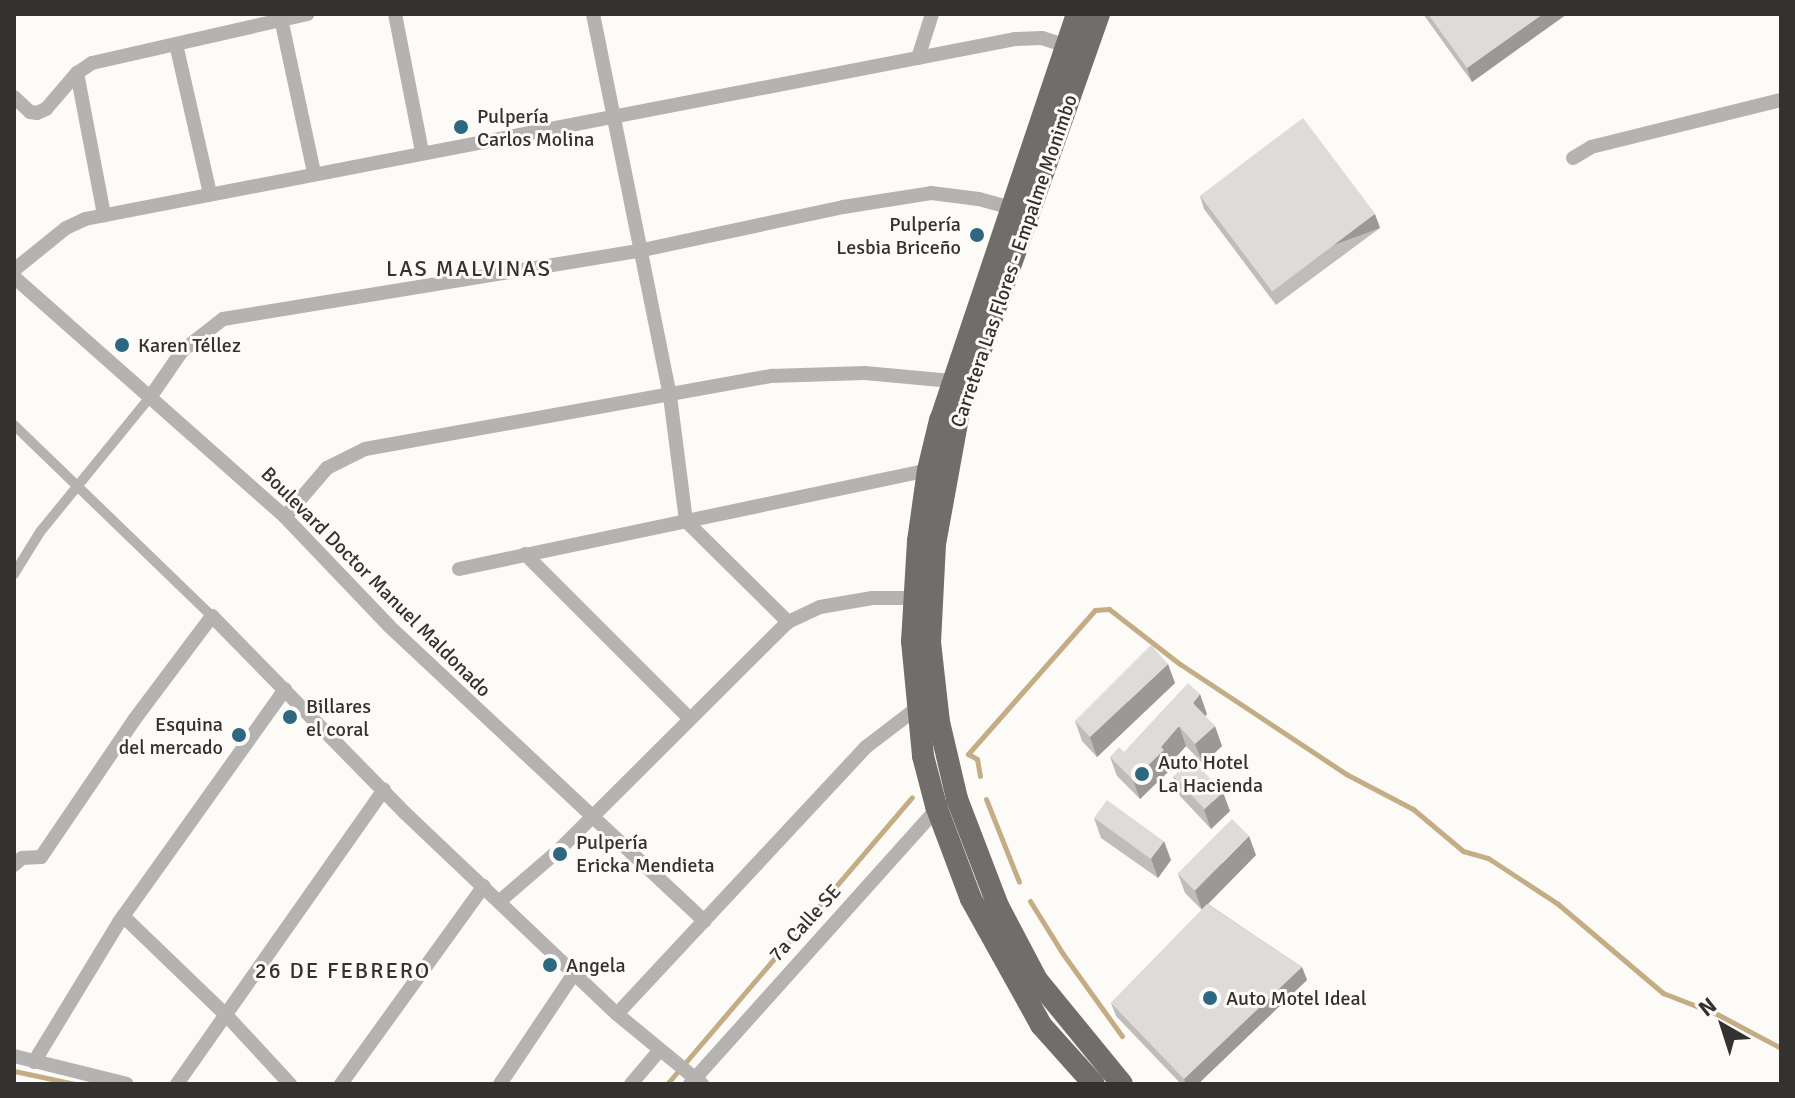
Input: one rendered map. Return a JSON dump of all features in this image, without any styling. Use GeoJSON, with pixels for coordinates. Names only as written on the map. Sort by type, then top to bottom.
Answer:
{"type":"FeatureCollection","features":[{"type":"Feature","properties":{"kind":"highway","name":"Carretera Las Flores - Empalme Monimbo"},"geometry":{"type":"LineString","coordinates":[[1077,14],[959,412],[935,544],[930,629],[932,680],[947,803],[1037,980],[1122,1084]]}},
{"type":"Feature","properties":{"kind":"highway","name":"Carretera Las Flores - Empalme Monimbo"},"geometry":{"type":"LineString","coordinates":[[1094,1084],[1041,1025],[971,899],[947,803],[917,708],[913,598],[928,470],[952,381],[1099,14]]}},
{"type":"Feature","properties":{"kind":"street"},"geometry":{"type":"LineString","coordinates":[[14,97],[30,112],[37,113],[46,109],[77,73],[92,63],[281,17],[307,14]]}},
{"type":"Feature","properties":{"kind":"street"},"geometry":{"type":"LineString","coordinates":[[395,14],[422,152]]}},
{"type":"Feature","properties":{"kind":"street"},"geometry":{"type":"LineString","coordinates":[[593,14],[638,251],[670,396],[686,521],[788,622]]}},
{"type":"Feature","properties":{"kind":"street"},"geometry":{"type":"LineString","coordinates":[[918,58],[932,14]]}},
{"type":"Feature","properties":{"kind":"street"},"geometry":{"type":"LineString","coordinates":[[281,17],[314,173]]}},
{"type":"Feature","properties":{"kind":"street"},"geometry":{"type":"LineString","coordinates":[[14,270],[66,228],[104,215],[1015,39],[1042,38],[1066,46]]}},
{"type":"Feature","properties":{"kind":"street"},"geometry":{"type":"LineString","coordinates":[[176,44],[210,194]]}},
{"type":"Feature","properties":{"kind":"street"},"geometry":{"type":"LineString","coordinates":[[77,73],[104,215]]}},
{"type":"Feature","properties":{"kind":"street"},"geometry":{"type":"LineString","coordinates":[[1573,158],[1591,147],[1781,100]]}},
{"type":"Feature","properties":{"kind":"street"},"geometry":{"type":"LineString","coordinates":[[14,574],[40,532],[151,396],[182,351],[223,319],[638,251],[843,207],[931,193],[1020,210]]}},
{"type":"Feature","properties":{"kind":"street","name":"Boulevard Doctor Manuel Maldonado"},"geometry":{"type":"LineString","coordinates":[[14,277],[285,517],[389,626],[704,921]]}},
{"type":"Feature","properties":{"kind":"street"},"geometry":{"type":"LineString","coordinates":[[285,517],[327,468],[365,449],[771,376],[865,373],[952,381]]}},
{"type":"Feature","properties":{"kind":"street"},"geometry":{"type":"LineString","coordinates":[[14,425],[80,485],[384,790],[617,1014],[694,1080]]}},
{"type":"Feature","properties":{"kind":"street"},"geometry":{"type":"LineString","coordinates":[[459,569],[928,470]]}},
{"type":"Feature","properties":{"kind":"street"},"geometry":{"type":"LineString","coordinates":[[525,554],[690,719]]}},
{"type":"Feature","properties":{"kind":"street"},"geometry":{"type":"LineString","coordinates":[[500,901],[559,850],[788,622],[820,607],[872,598],[913,598]]}},
{"type":"Feature","properties":{"kind":"street"},"geometry":{"type":"LineString","coordinates":[[14,865],[22,858],[41,857],[134,720],[212,616]]}},
{"type":"Feature","properties":{"kind":"street"},"geometry":{"type":"LineString","coordinates":[[34,1062],[123,916],[285,689]]}},
{"type":"Feature","properties":{"kind":"street"},"geometry":{"type":"LineString","coordinates":[[617,1014],[866,747],[917,708]]}},
{"type":"Feature","properties":{"kind":"street"},"geometry":{"type":"LineString","coordinates":[[177,1084],[384,790]]}},
{"type":"Feature","properties":{"kind":"street","name":"7a Calle SE"},"geometry":{"type":"LineString","coordinates":[[694,1080],[947,803]]}},
{"type":"Feature","properties":{"kind":"street"},"geometry":{"type":"LineString","coordinates":[[341,1084],[484,886]]}},
{"type":"Feature","properties":{"kind":"street"},"geometry":{"type":"LineString","coordinates":[[123,916],[227,1016],[290,1084]]}},
{"type":"Feature","properties":{"kind":"street"},"geometry":{"type":"LineString","coordinates":[[500,1084],[575,972]]}},
{"type":"Feature","properties":{"kind":"street"},"geometry":{"type":"LineString","coordinates":[[14,1056],[127,1084]]}},
{"type":"Feature","properties":{"kind":"street"},"geometry":{"type":"LineString","coordinates":[[631,1084],[665,1056]]}},
{"type":"Feature","properties":{"kind":"building"},"geometry":{"type":"Polygon","coordinates":[[[1428,14],[1543,14],[1467,68],[1428,14]]]}},
{"type":"Feature","properties":{"kind":"building"},"geometry":{"type":"Polygon","coordinates":[[[1303,118],[1375,214],[1272,291],[1200,196],[1303,118]]]}},
{"type":"Feature","properties":{"kind":"building"},"geometry":{"type":"Polygon","coordinates":[[[1151,645],[1168,664],[1090,737],[1075,721],[1151,645]]]}},
{"type":"Feature","properties":{"kind":"building"},"geometry":{"type":"Polygon","coordinates":[[[1188,683],[1200,694],[1193,703],[1215,726],[1195,744],[1179,726],[1161,747],[1164,750],[1133,780],[1110,757],[1119,747],[1124,752],[1188,683]]]}},
{"type":"Feature","properties":{"kind":"building"},"geometry":{"type":"Polygon","coordinates":[[[1192,759],[1223,792],[1204,809],[1174,776],[1192,759]]]}},
{"type":"Feature","properties":{"kind":"building"},"geometry":{"type":"Polygon","coordinates":[[[1107,800],[1164,841],[1151,859],[1094,818],[1107,800]]]}},
{"type":"Feature","properties":{"kind":"building"},"geometry":{"type":"Polygon","coordinates":[[[1232,819],[1249,836],[1195,890],[1178,873],[1232,819]]]}},
{"type":"Feature","properties":{"kind":"building","name":"Auto Motel Ideal"},"geometry":{"type":"Polygon","coordinates":[[[1207,904],[1302,967],[1184,1079],[1111,1003],[1207,904]]]}},
{"type":"Feature","properties":{"kind":"waterway"},"geometry":{"type":"LineString","coordinates":[[980,776],[977,759],[968,754],[1095,610],[1109,609],[1180,664],[1346,774],[1413,809],[1463,851],[1488,858],[1558,904],[1663,993],[1717,1014],[1781,1048]]}},
{"type":"Feature","properties":{"kind":"waterway"},"geometry":{"type":"LineString","coordinates":[[667,1084],[912,797]]}},
{"type":"Feature","properties":{"kind":"waterway"},"geometry":{"type":"LineString","coordinates":[[986,799],[1019,882]]}},
{"type":"Feature","properties":{"kind":"waterway"},"geometry":{"type":"LineString","coordinates":[[1030,901],[1063,954],[1122,1036]]}},
{"type":"Feature","properties":{"kind":"waterway"},"geometry":{"type":"LineString","coordinates":[[14,1071],[75,1084]]}},
{"type":"Feature","properties":{"kind":"place","name":"Pulpería Carlos Molina"},"geometry":{"type":"Point","coordinates":[461,127]}},
{"type":"Feature","properties":{"kind":"place","name":"Pulpería Lesbia Briceño"},"geometry":{"type":"Point","coordinates":[977,235]}},
{"type":"Feature","properties":{"kind":"place","name":"Karen Téllez"},"geometry":{"type":"Point","coordinates":[122,345]}},
{"type":"Feature","properties":{"kind":"place","name":"Billares el coral"},"geometry":{"type":"Point","coordinates":[290,717]}},
{"type":"Feature","properties":{"kind":"place","name":"Esquina del mercado"},"geometry":{"type":"Point","coordinates":[239,735]}},
{"type":"Feature","properties":{"kind":"place","name":"Auto Hotel La Hacienda"},"geometry":{"type":"Point","coordinates":[1142,774]}},
{"type":"Feature","properties":{"kind":"place","name":"Pulpería Ericka Mendieta"},"geometry":{"type":"Point","coordinates":[560,854]}},
{"type":"Feature","properties":{"kind":"place","name":"Angela"},"geometry":{"type":"Point","coordinates":[550,965]}},
{"type":"Feature","properties":{"kind":"place","name":"Auto Motel Ideal"},"geometry":{"type":"Point","coordinates":[1210,998]}},
{"type":"Feature","properties":{"kind":"district","name":"LAS MALVINAS"},"geometry":{"type":"Point","coordinates":[469,269]}},
{"type":"Feature","properties":{"kind":"district","name":"26 DE FEBRERO"},"geometry":{"type":"Point","coordinates":[343,971]}}]}
